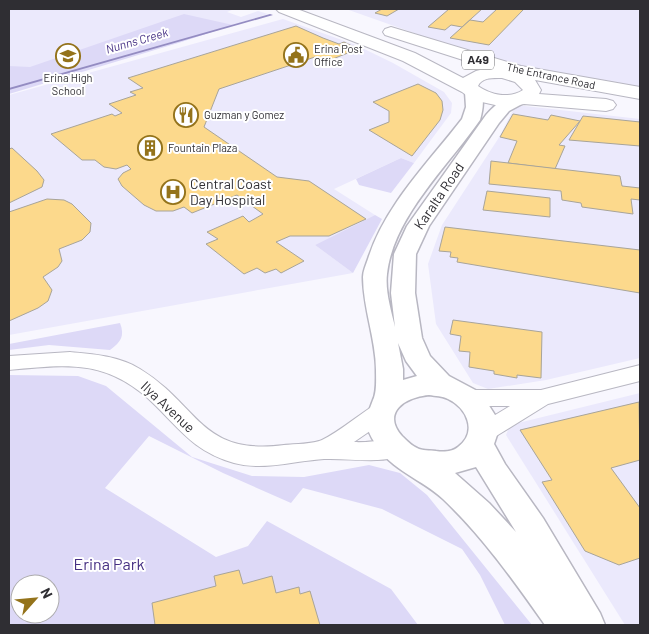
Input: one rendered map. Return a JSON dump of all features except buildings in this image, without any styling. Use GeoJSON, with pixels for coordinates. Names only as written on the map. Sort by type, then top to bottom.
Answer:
{"type":"FeatureCollection","features":[{"type":"Feature","properties":{"kind":"highway","name":"A49"},"geometry":{"type":"LineString","coordinates":[[284,9],[401,53],[491,99],[522,93],[563,90],[640,101]]}},
{"type":"Feature","properties":{"kind":"highway","name":"A49"},"geometry":{"type":"LineString","coordinates":[[319,9],[458,64],[510,75],[522,93]]}},
{"type":"Feature","properties":{"kind":"highway","name":"The Entrance Road"},"geometry":{"type":"LineString","coordinates":[[319,9],[460,55],[518,70],[640,94]]}},
{"type":"Feature","properties":{"kind":"highway","name":"A49"},"geometry":{"type":"LineString","coordinates":[[471,90],[468,83],[471,79],[478,75],[498,73]]}},
{"type":"Feature","properties":{"kind":"highway","name":"The Entrance Road"},"geometry":{"type":"LineString","coordinates":[[522,93],[640,109]]}},
{"type":"Feature","properties":{"kind":"street","name":"Karalta Road"},"geometry":{"type":"LineString","coordinates":[[471,90],[475,107],[471,120],[397,215],[382,250],[375,274],[376,294],[390,369],[385,406],[380,425],[384,438],[403,455],[449,484],[485,520],[566,625]]}},
{"type":"Feature","properties":{"kind":"street","name":"Karalta Road"},"geometry":{"type":"LineString","coordinates":[[522,93],[503,107],[490,122],[418,226],[405,254],[403,293],[410,338],[419,361],[439,383],[457,393],[477,408],[484,420],[483,439],[494,473],[531,528],[587,625]]}},
{"type":"Feature","properties":{"kind":"street","name":"Ilya Avenue"},"geometry":{"type":"LineString","coordinates":[[9,363],[51,359],[73,360],[104,364],[128,372],[160,397],[190,429],[222,450],[261,458],[325,450],[403,455]]}},
{"type":"Feature","properties":{"kind":"street"},"geometry":{"type":"LineString","coordinates":[[385,406],[397,393],[408,388],[433,385],[457,393],[541,398],[640,373]]}},
{"type":"Feature","properties":{"kind":"street"},"geometry":{"type":"LineString","coordinates":[[403,455],[428,464],[444,465],[459,462],[472,455],[483,439],[541,398]]}},
{"type":"Feature","properties":{"kind":"street","name":"Ilya Avenue"},"geometry":{"type":"LineString","coordinates":[[325,450],[385,406]]}},
{"type":"Feature","properties":{"kind":"shaded area","name":"Erina High School"},"geometry":{"type":"Polygon","coordinates":[[[9,9],[234,9],[227,12],[241,17],[258,11],[268,14],[178,43],[9,83],[9,9]]]}},
{"type":"Feature","properties":{"kind":"shaded area"},"geometry":{"type":"Polygon","coordinates":[[[346,9],[636,9],[640,11],[640,91],[499,63],[346,9]]]}},
{"type":"Feature","properties":{"kind":"shaded area"},"geometry":{"type":"Polygon","coordinates":[[[283,19],[356,45],[393,63],[444,92],[452,103],[451,113],[414,163],[401,158],[334,189],[375,215],[315,245],[353,273],[9,335],[9,95],[283,19]]]}},
{"type":"Feature","properties":{"kind":"shaded area"},"geometry":{"type":"Polygon","coordinates":[[[516,105],[640,119],[640,358],[546,380],[488,389],[473,383],[436,324],[428,264],[442,225],[498,139],[516,105]]]}},
{"type":"Feature","properties":{"kind":"shaded area"},"geometry":{"type":"Polygon","coordinates":[[[640,393],[640,625],[625,625],[506,435],[510,425],[640,393]]]}},
{"type":"Feature","properties":{"kind":"green space"},"geometry":{"type":"Polygon","coordinates":[[[184,14],[233,25],[9,94],[9,66],[30,67],[184,14]]]}},
{"type":"Feature","properties":{"kind":"green space"},"geometry":{"type":"Polygon","coordinates":[[[401,158],[414,163],[391,193],[359,185],[356,179],[401,158]]]}},
{"type":"Feature","properties":{"kind":"green space"},"geometry":{"type":"Polygon","coordinates":[[[375,215],[382,219],[353,273],[315,245],[375,215]]]}},
{"type":"Feature","properties":{"kind":"green space"},"geometry":{"type":"Polygon","coordinates":[[[120,323],[121,338],[110,350],[49,345],[9,350],[9,344],[120,323]]]}},
{"type":"Feature","properties":{"kind":"green space","name":"Erina Park"},"geometry":{"type":"Polygon","coordinates":[[[9,375],[78,376],[106,386],[192,457],[252,476],[304,477],[369,465],[400,473],[427,495],[532,625],[505,625],[480,575],[462,549],[382,509],[303,488],[291,503],[223,473],[149,436],[105,488],[216,557],[248,546],[267,521],[391,589],[418,625],[9,625],[9,375]]]}},
{"type":"Feature","properties":{"kind":"waterway","name":"Nunns Creek"},"geometry":{"type":"LineString","coordinates":[[9,89],[271,15]]}},
{"type":"Feature","properties":{"kind":"place","name":"Erina Post Office"},"geometry":{"type":"Point","coordinates":[296,55]}},
{"type":"Feature","properties":{"kind":"place","name":"Erina High School"},"geometry":{"type":"Point","coordinates":[68,56]}},
{"type":"Feature","properties":{"kind":"place","name":"Guzman y Gomez"},"geometry":{"type":"Point","coordinates":[186,115]}},
{"type":"Feature","properties":{"kind":"place","name":"Fountain Plaza"},"geometry":{"type":"Point","coordinates":[150,148]}},
{"type":"Feature","properties":{"kind":"place","name":"Central Coast Day Hospital"},"geometry":{"type":"Point","coordinates":[173,192]}}]}
